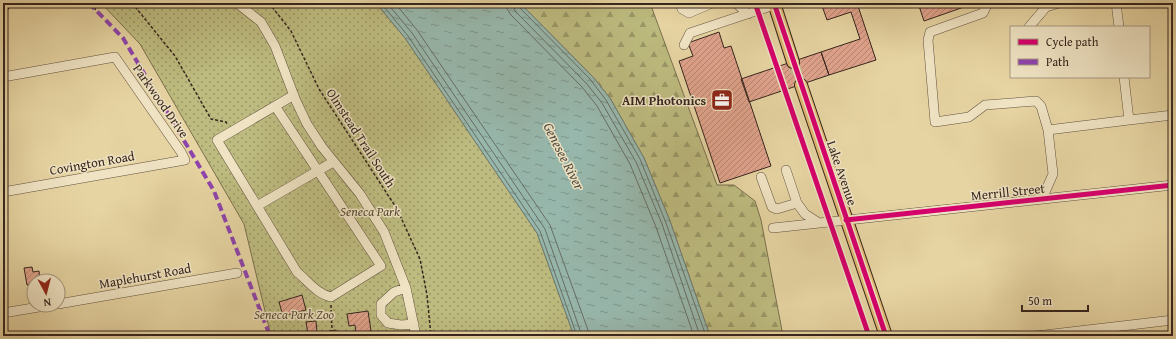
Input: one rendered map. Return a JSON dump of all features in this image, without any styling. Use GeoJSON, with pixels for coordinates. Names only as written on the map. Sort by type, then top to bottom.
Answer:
{"type":"FeatureCollection","features":[{"type":"Feature","properties":{"kind":"main road"},"geometry":{"type":"LineString","coordinates":[[774,4],[793,62]]}},
{"type":"Feature","properties":{"kind":"main road","name":"Lake Avenue"},"geometry":{"type":"LineString","coordinates":[[801,85],[886,336]]}},
{"type":"Feature","properties":{"kind":"street"},"geometry":{"type":"LineString","coordinates":[[237,3],[261,22],[274,46],[307,124],[322,148],[360,194],[384,232],[406,288],[416,336]]}},
{"type":"Feature","properties":{"kind":"street"},"geometry":{"type":"LineString","coordinates":[[680,3],[682,9],[689,12],[712,3]]}},
{"type":"Feature","properties":{"kind":"street"},"geometry":{"type":"LineString","coordinates":[[736,3],[748,14]]}},
{"type":"Feature","properties":{"kind":"street"},"geometry":{"type":"LineString","coordinates":[[988,3],[982,13],[930,32],[928,40],[935,122],[969,117],[985,106],[1036,101],[1042,106],[1048,130],[1053,174],[1042,199]]}},
{"type":"Feature","properties":{"kind":"street"},"geometry":{"type":"LineString","coordinates":[[1030,26],[1046,7],[1059,3]]}},
{"type":"Feature","properties":{"kind":"street"},"geometry":{"type":"LineString","coordinates":[[1116,3],[1119,26]]}},
{"type":"Feature","properties":{"kind":"street"},"geometry":{"type":"LineString","coordinates":[[684,45],[690,33],[774,4]]}},
{"type":"Feature","properties":{"kind":"street","name":"Parkwood Drive"},"geometry":{"type":"LineString","coordinates":[[3,77],[115,57],[185,160]]}},
{"type":"Feature","properties":{"kind":"street"},"geometry":{"type":"LineString","coordinates":[[1124,78],[1128,120]]}},
{"type":"Feature","properties":{"kind":"street"},"geometry":{"type":"LineString","coordinates":[[294,95],[217,140],[297,272],[317,291],[323,295],[331,296],[381,266],[396,261]]}},
{"type":"Feature","properties":{"kind":"street"},"geometry":{"type":"LineString","coordinates":[[275,106],[381,266]]}},
{"type":"Feature","properties":{"kind":"street"},"geometry":{"type":"LineString","coordinates":[[1048,130],[1173,114]]}},
{"type":"Feature","properties":{"kind":"street","name":"Covington Road"},"geometry":{"type":"LineString","coordinates":[[3,192],[185,160]]}},
{"type":"Feature","properties":{"kind":"street"},"geometry":{"type":"LineString","coordinates":[[257,206],[333,162]]}},
{"type":"Feature","properties":{"kind":"street"},"geometry":{"type":"LineString","coordinates":[[786,170],[797,203],[805,214],[819,224]]}},
{"type":"Feature","properties":{"kind":"street"},"geometry":{"type":"LineString","coordinates":[[761,177],[772,207],[777,209],[797,203]]}},
{"type":"Feature","properties":{"kind":"street","name":"Merrill Street"},"geometry":{"type":"LineString","coordinates":[[773,228],[1173,185]]}},
{"type":"Feature","properties":{"kind":"street","name":"Maplehurst Road"},"geometry":{"type":"LineString","coordinates":[[66,303],[237,273]]}},
{"type":"Feature","properties":{"kind":"street"},"geometry":{"type":"LineString","coordinates":[[406,288],[394,292],[381,304],[381,315],[388,322],[401,325],[414,324]]}},
{"type":"Feature","properties":{"kind":"street"},"geometry":{"type":"LineString","coordinates":[[3,313],[26,309]]}},
{"type":"Feature","properties":{"kind":"street"},"geometry":{"type":"LineString","coordinates":[[1036,336],[1173,320]]}},
{"type":"Feature","properties":{"kind":"path"},"geometry":{"type":"LineString","coordinates":[[96,10],[97,3]]}},
{"type":"Feature","properties":{"kind":"path"},"geometry":{"type":"LineString","coordinates":[[132,3],[175,56],[212,119],[226,122],[231,131]]}},
{"type":"Feature","properties":{"kind":"path"},"geometry":{"type":"LineString","coordinates":[[331,296],[332,331]]}},
{"type":"Feature","properties":{"kind":"path"},"geometry":{"type":"LineString","coordinates":[[339,336],[347,333],[353,333],[362,336]]}},
{"type":"Feature","properties":{"kind":"green space","name":"Seneca Park"},"geometry":{"type":"Polygon","coordinates":[[[101,3],[376,3],[405,38],[537,233],[574,336],[271,336],[244,224],[140,44],[101,3]]]}},
{"type":"Feature","properties":{"kind":"green space"},"geometry":{"type":"Polygon","coordinates":[[[520,3],[650,3],[717,185],[734,185],[755,201],[761,220],[783,336],[710,336],[670,221],[644,158],[610,98],[593,77],[520,3]]]}},
{"type":"Feature","properties":{"kind":"water","name":"Genesee River"},"geometry":{"type":"Polygon","coordinates":[[[376,3],[520,3],[593,77],[610,98],[644,158],[670,221],[710,336],[574,336],[537,233],[405,38],[376,3]]]}},
{"type":"Feature","properties":{"kind":"building"},"geometry":{"type":"Polygon","coordinates":[[[3,3],[8,3],[9,9],[3,10],[3,3]]]}},
{"type":"Feature","properties":{"kind":"building"},"geometry":{"type":"Polygon","coordinates":[[[821,3],[857,3],[876,60],[829,75],[821,52],[860,39],[851,12],[827,20],[821,3]]]}},
{"type":"Feature","properties":{"kind":"building"},"geometry":{"type":"Polygon","coordinates":[[[918,3],[962,3],[964,7],[924,21],[918,3]]]}},
{"type":"Feature","properties":{"kind":"building"},"geometry":{"type":"Polygon","coordinates":[[[719,32],[724,48],[731,46],[771,166],[720,183],[679,61],[693,56],[688,43],[719,32]]]}},
{"type":"Feature","properties":{"kind":"building"},"geometry":{"type":"Polygon","coordinates":[[[821,52],[829,75],[749,102],[741,79],[821,52]]]}},
{"type":"Feature","properties":{"kind":"building"},"geometry":{"type":"Polygon","coordinates":[[[32,267],[33,272],[39,271],[39,273],[26,273],[26,279],[24,268],[32,267]]]}},
{"type":"Feature","properties":{"kind":"building"},"geometry":{"type":"Polygon","coordinates":[[[302,295],[306,310],[283,316],[279,302],[302,295]]]}},
{"type":"Feature","properties":{"kind":"building"},"geometry":{"type":"Polygon","coordinates":[[[368,311],[371,331],[356,333],[355,325],[349,326],[347,314],[368,311]]]}},
{"type":"Feature","properties":{"kind":"building"},"geometry":{"type":"Polygon","coordinates":[[[316,321],[317,333],[308,334],[306,322],[316,321]]]}},
{"type":"Feature","properties":{"kind":"building"},"geometry":{"type":"Polygon","coordinates":[[[336,330],[337,334],[329,335],[329,331],[336,330]]]}},
{"type":"Feature","properties":{"kind":"tunnel"},"geometry":{"type":"LineString","coordinates":[[793,62],[801,85]]}},
{"type":"Feature","properties":{"kind":"marked path"},"geometry":{"type":"LineString","coordinates":[[89,3],[123,38],[214,191],[270,336]]}},
{"type":"Feature","properties":{"kind":"cycle path"},"geometry":{"type":"LineString","coordinates":[[755,3],[869,336]]}},
{"type":"Feature","properties":{"kind":"cycle path"},"geometry":{"type":"LineString","coordinates":[[774,3],[886,336]]}},
{"type":"Feature","properties":{"kind":"cycle path"},"geometry":{"type":"LineString","coordinates":[[846,220],[1173,185]]}},
{"type":"Feature","properties":{"kind":"place","name":"AIM Photonics"},"geometry":{"type":"Point","coordinates":[722,100]}},
{"type":"Feature","properties":{"kind":"park label","name":"Seneca Park Zoo"},"geometry":{"type":"Point","coordinates":[294,314]}}]}
